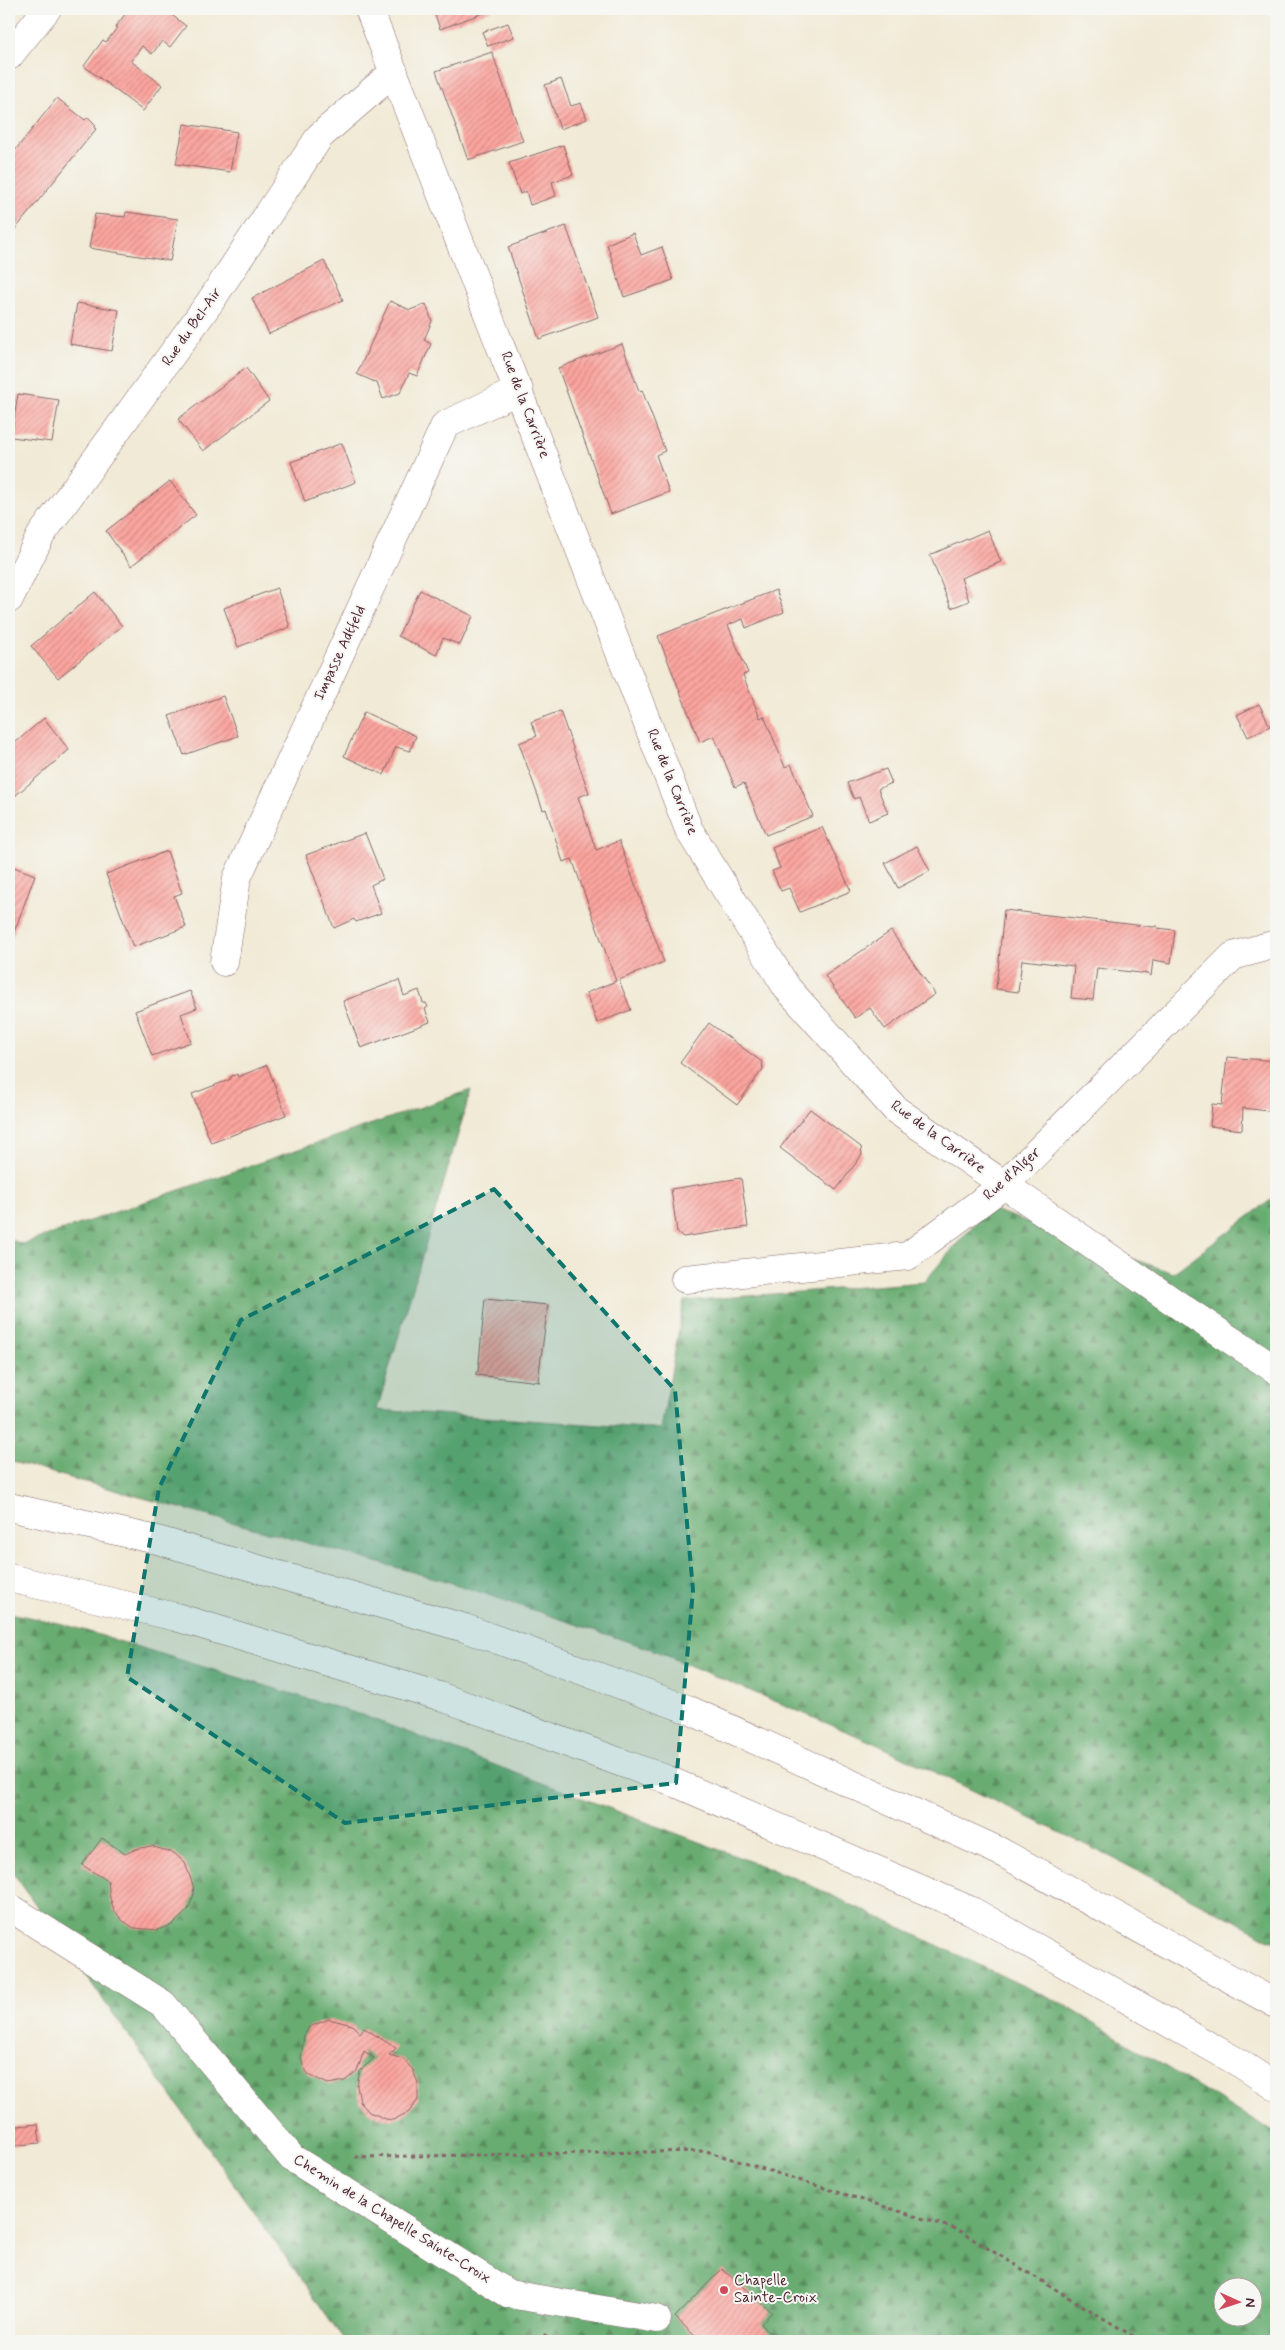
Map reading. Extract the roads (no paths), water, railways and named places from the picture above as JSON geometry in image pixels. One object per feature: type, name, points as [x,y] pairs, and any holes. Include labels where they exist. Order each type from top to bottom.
[{"type":"main road","points":[[9,56],[47,9]]},
{"type":"main road","name":"Rue de la Carrière","points":[[369,9],[689,830],[787,988],[896,1110],[1175,1304],[1276,1370]]},
{"type":"main road","name":"Rue du Bel-Air","points":[[9,599],[41,536],[210,302],[320,136],[394,72]]},
{"type":"main road","name":"Impasse Adtfeld","points":[[224,962],[237,878],[445,425],[519,390]]},
{"type":"main road","name":"Rue d'Alger","points":[[685,1279],[908,1256],[1004,1184],[1233,956],[1276,944]]},
{"type":"main road","points":[[9,1508],[157,1540],[465,1628],[687,1709],[999,1851],[1276,2004]]},
{"type":"main road","points":[[9,1578],[176,1617],[430,1693],[666,1778],[972,1912],[1241,2064],[1276,2087]]},
{"type":"main road","name":"Chemin de la Chapelle Sainte-Croix","points":[[9,1907],[163,2004],[292,2158],[301,2164],[509,2294],[657,2319]]},
{"type":"place","name":"Chapelle Sainte-Croix","points":[[724,2290]]}]
